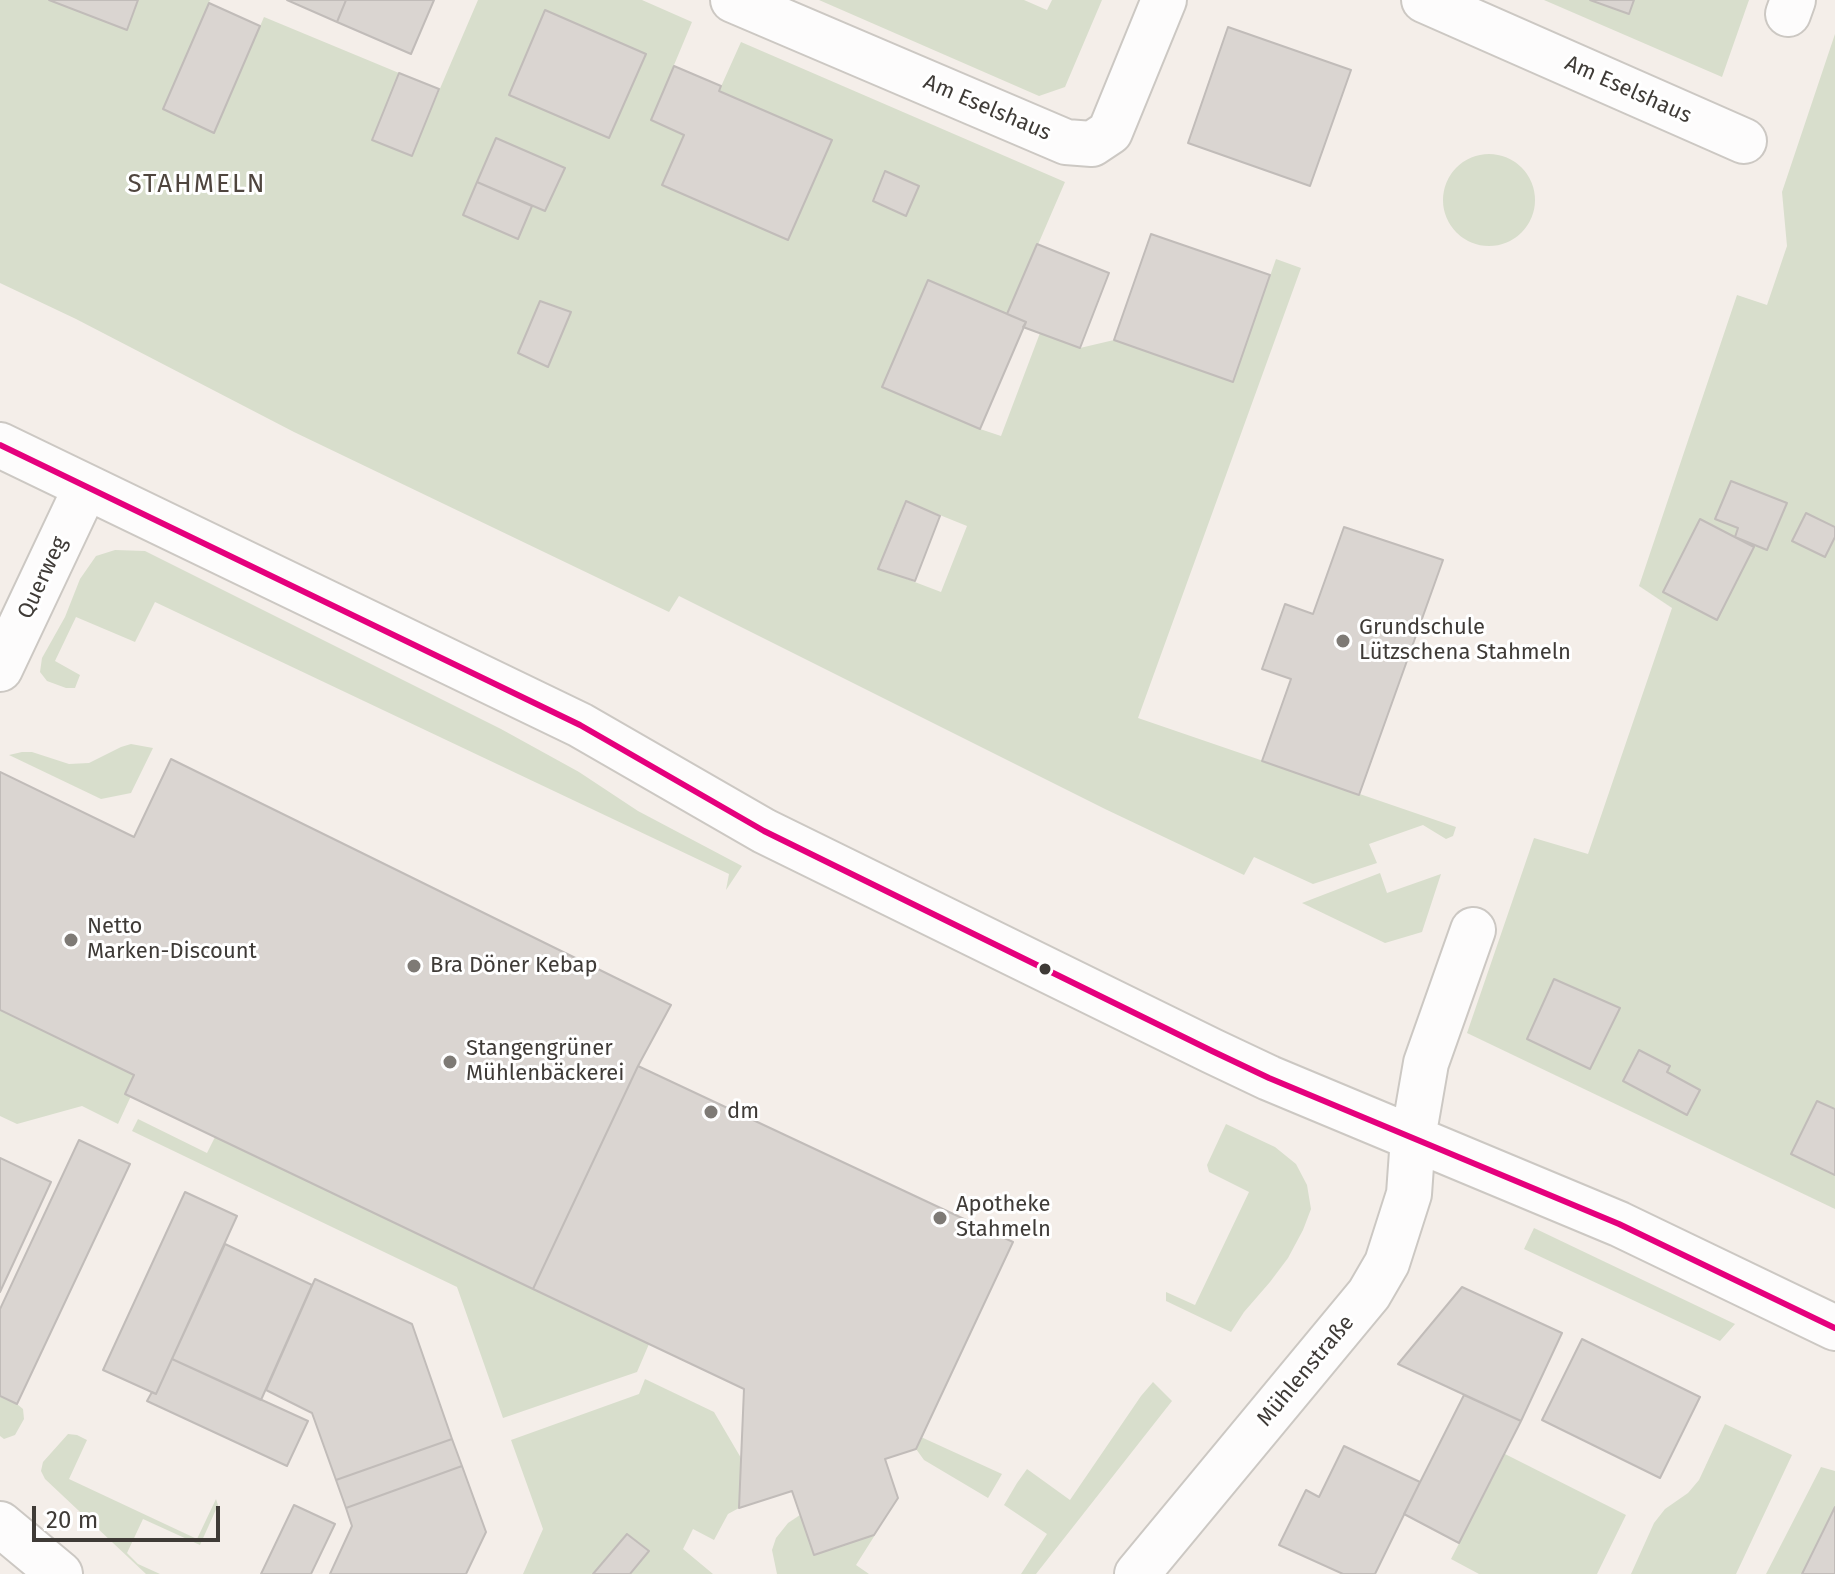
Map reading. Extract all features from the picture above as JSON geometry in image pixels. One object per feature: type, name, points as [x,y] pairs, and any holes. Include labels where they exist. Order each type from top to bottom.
[{"type":"street","name":"Am Eselshaus","points":[[733,0],[1066,142],[1092,144],[1110,132],[1164,0]]},
{"type":"street","name":"Am Eselshaus","points":[[1424,0],[1744,141]]},
{"type":"street","points":[[0,445],[580,725],[780,839],[1269,1078],[1619,1224],[1835,1328]]},
{"type":"street","name":"Querweg","points":[[0,669],[86,487]]},
{"type":"street","name":"Mühlenstraße","points":[[1137,1574],[1369,1294],[1387,1263],[1409,1194],[1413,1138],[1426,1063],[1473,930]]},
{"type":"street","points":[[0,1524],[60,1574]]},
{"type":"green space","points":[[0,0],[49,0],[126,30],[138,0],[210,0],[163,109],[214,133],[264,17],[399,73],[372,139],[411,156],[478,0],[642,0],[692,22],[651,120],[684,135],[662,185],[788,239],[832,140],[719,91],[741,42],[1065,182],[1008,314],[928,280],[980,429],[1001,436],[1040,333],[1080,348],[1114,340],[1233,381],[1276,259],[1301,268],[1138,718],[1456,827],[1453,836],[1446,839],[1423,825],[1369,844],[1377,863],[1313,884],[1254,857],[1244,875],[679,596],[669,612],[294,432],[0,283]],"holes":[[[540,301],[571,312],[549,366],[518,353]],[[905,501],[967,526],[941,592],[878,568]]]},
{"type":"green space","points":[[819,0],[1024,0],[1047,10],[1052,0],[1102,0],[1065,87],[1039,96]]},
{"type":"green space","points":[[1544,0],[1749,0],[1722,77]]},
{"type":"green space","points":[[1835,34],[1835,1209],[1467,1033],[1534,838],[1588,854],[1672,608],[1639,586],[1737,295],[1767,305],[1787,246],[1782,192]]},
{"type":"green space","points":[[1489,154],[1507,157],[1522,167],[1532,182],[1535,200],[1532,218],[1522,233],[1507,243],[1489,246],[1471,243],[1456,233],[1446,218],[1443,200],[1446,182],[1456,167],[1471,157]]},
{"type":"green space","points":[[115,550],[145,551],[501,729],[579,772],[638,811],[742,866],[726,890],[729,874],[155,602],[135,642],[76,617],[55,661],[80,675],[75,688],[47,681],[40,672],[42,658],[65,617],[80,579],[96,556]]},
{"type":"green space","points":[[131,744],[153,748],[131,793],[101,799],[9,755],[32,752],[69,764],[89,763]]},
{"type":"green space","points":[[1380,873],[1387,893],[1441,874],[1422,932],[1385,943],[1302,903]]},
{"type":"green space","points":[[0,1010],[134,1075],[125,1094],[131,1096],[118,1124],[82,1106],[17,1124],[0,1116]]},
{"type":"green space","points":[[138,1119],[207,1153],[215,1137],[649,1344],[637,1372],[503,1418],[457,1287],[132,1131]]},
{"type":"green space","points":[[1226,1124],[1275,1147],[1296,1164],[1307,1185],[1311,1209],[1288,1258],[1231,1332],[1166,1301],[1166,1292],[1195,1305],[1249,1192],[1209,1172],[1207,1165]]},
{"type":"green space","points":[[1534,1228],[1735,1324],[1720,1341],[1524,1249]]},
{"type":"green space","points":[[645,1379],[714,1412],[741,1458],[739,1508],[728,1514],[714,1540],[693,1529],[683,1549],[713,1574],[523,1574],[543,1529],[511,1440],[639,1394]]},
{"type":"green space","points":[[1153,1382],[1172,1401],[1036,1574],[1021,1574],[1047,1534],[1004,1505],[1017,1483],[1027,1469],[1070,1500]]},
{"type":"green space","points":[[0,1396],[23,1409],[24,1419],[15,1435],[4,1439],[0,1436]]},
{"type":"green space","points":[[1725,1424],[1792,1455],[1736,1574],[1631,1574],[1654,1523],[1665,1509],[1688,1493],[1699,1480]]},
{"type":"green space","points":[[68,1434],[87,1440],[69,1479],[197,1539],[216,1499],[218,1505],[200,1545],[143,1519],[127,1553],[138,1564],[160,1574],[146,1574],[45,1479],[41,1471],[43,1462]]},
{"type":"green space","points":[[921,1437],[1002,1474],[988,1498],[924,1460],[916,1449]]},
{"type":"green space","points":[[1505,1454],[1626,1515],[1597,1574],[1479,1574],[1451,1559]]},
{"type":"green space","points":[[1821,1467],[1835,1471],[1835,1574],[1766,1574]]},
{"type":"green space","points":[[800,1515],[814,1555],[875,1535],[856,1565],[869,1574],[777,1574],[772,1550],[776,1538],[788,1523]]},
{"type":"building","points":[[49,0],[138,0],[127,30]]},
{"type":"building","points":[[287,0],[346,0],[337,22]]},
{"type":"building","points":[[346,0],[434,0],[411,54],[337,22]]},
{"type":"building","points":[[1590,0],[1634,0],[1629,14]]},
{"type":"building","points":[[209,3],[260,26],[214,133],[163,109]]},
{"type":"building","points":[[545,10],[646,54],[609,138],[509,95]]},
{"type":"building","points":[[1228,27],[1351,70],[1310,186],[1188,143]]},
{"type":"building","points":[[674,66],[721,86],[719,91],[832,140],[788,240],[662,185],[684,135],[651,120]]},
{"type":"building","points":[[399,73],[439,89],[412,156],[372,140]]},
{"type":"building","points":[[496,138],[565,168],[545,211],[477,182]]},
{"type":"building","points":[[885,171],[919,186],[906,216],[873,201]]},
{"type":"building","points":[[477,182],[532,206],[518,239],[463,215]]},
{"type":"building","points":[[1151,234],[1270,275],[1233,382],[1114,340]]},
{"type":"building","points":[[1037,244],[1109,273],[1080,348],[1023,327],[1026,322],[1007,314]]},
{"type":"building","points":[[928,280],[1026,322],[980,429],[882,387]]},
{"type":"building","points":[[540,301],[571,312],[548,367],[518,353]]},
{"type":"building","points":[[1731,481],[1787,503],[1767,550],[1735,537],[1738,528],[1715,519]]},
{"type":"building","points":[[906,501],[940,516],[915,581],[878,569]]},
{"type":"building","points":[[1806,513],[1835,527],[1835,537],[1825,557],[1792,541]]},
{"type":"building","points":[[1700,519],[1754,547],[1717,620],[1663,592]]},
{"type":"building","name":"Grundschule Lützschena Stahmeln","points":[[1344,527],[1443,560],[1359,795],[1262,761],[1291,679],[1262,669],[1285,604],[1313,614]]},
{"type":"building","points":[[171,759],[671,1005],[638,1066],[533,1289],[125,1094],[134,1075],[0,1010],[0,772],[134,837]]},
{"type":"building","points":[[1554,979],[1620,1008],[1590,1069],[1527,1039]]},
{"type":"building","points":[[1639,1050],[1670,1066],[1667,1072],[1700,1090],[1687,1115],[1623,1081]]},
{"type":"building","points":[[638,1066],[1013,1242],[916,1449],[885,1459],[898,1498],[874,1535],[814,1555],[792,1491],[739,1508],[744,1389],[533,1289]]},
{"type":"building","points":[[1817,1101],[1835,1109],[1835,1175],[1791,1154]]},
{"type":"building","points":[[79,1140],[130,1164],[17,1404],[0,1396],[0,1309]]},
{"type":"building","points":[[0,1158],[51,1182],[0,1292]]},
{"type":"building","points":[[185,1192],[237,1216],[156,1394],[103,1370]]},
{"type":"building","points":[[225,1244],[312,1285],[261,1400],[172,1359]]},
{"type":"building","points":[[315,1279],[412,1324],[452,1439],[336,1480],[312,1413],[266,1390]]},
{"type":"building","points":[[1462,1287],[1562,1333],[1521,1421],[1398,1364]]},
{"type":"building","points":[[1582,1339],[1700,1397],[1660,1478],[1542,1420]]},
{"type":"building","points":[[172,1359],[308,1421],[287,1466],[147,1401],[152,1392],[156,1394]]},
{"type":"building","points":[[1464,1395],[1521,1421],[1459,1543],[1404,1514]]},
{"type":"building","points":[[452,1439],[462,1466],[346,1508],[336,1480]]},
{"type":"building","points":[[1344,1446],[1420,1482],[1375,1574],[1343,1574],[1279,1545],[1306,1490],[1319,1497]]},
{"type":"building","points":[[462,1466],[486,1532],[466,1574],[330,1574],[352,1526],[346,1508]]},
{"type":"building","points":[[294,1505],[335,1524],[311,1574],[261,1574]]},
{"type":"building","points":[[1835,1507],[1835,1574],[1802,1574]]},
{"type":"building","points":[[627,1534],[649,1551],[630,1574],[593,1574]]},
{"type":"transit line","points":[[0,445],[580,725],[764,831],[1212,1051],[1269,1078],[1619,1224],[1835,1328]]},
{"type":"place","name":"Grundschule Lützschena Stahmeln","points":[[1343,641]]},
{"type":"place","name":"Netto Marken-Discount","points":[[71,940]]},
{"type":"place","name":"Bra Döner Kebap","points":[[414,966]]},
{"type":"place","name":"Stangengrüner Mühlenbäckerei","points":[[450,1062]]},
{"type":"place","name":"dm","points":[[711,1112]]},
{"type":"place","name":"Apotheke Stahmeln","points":[[940,1218]]},
{"type":"district","name":"STAHMELN","points":[[197,185]]}]
